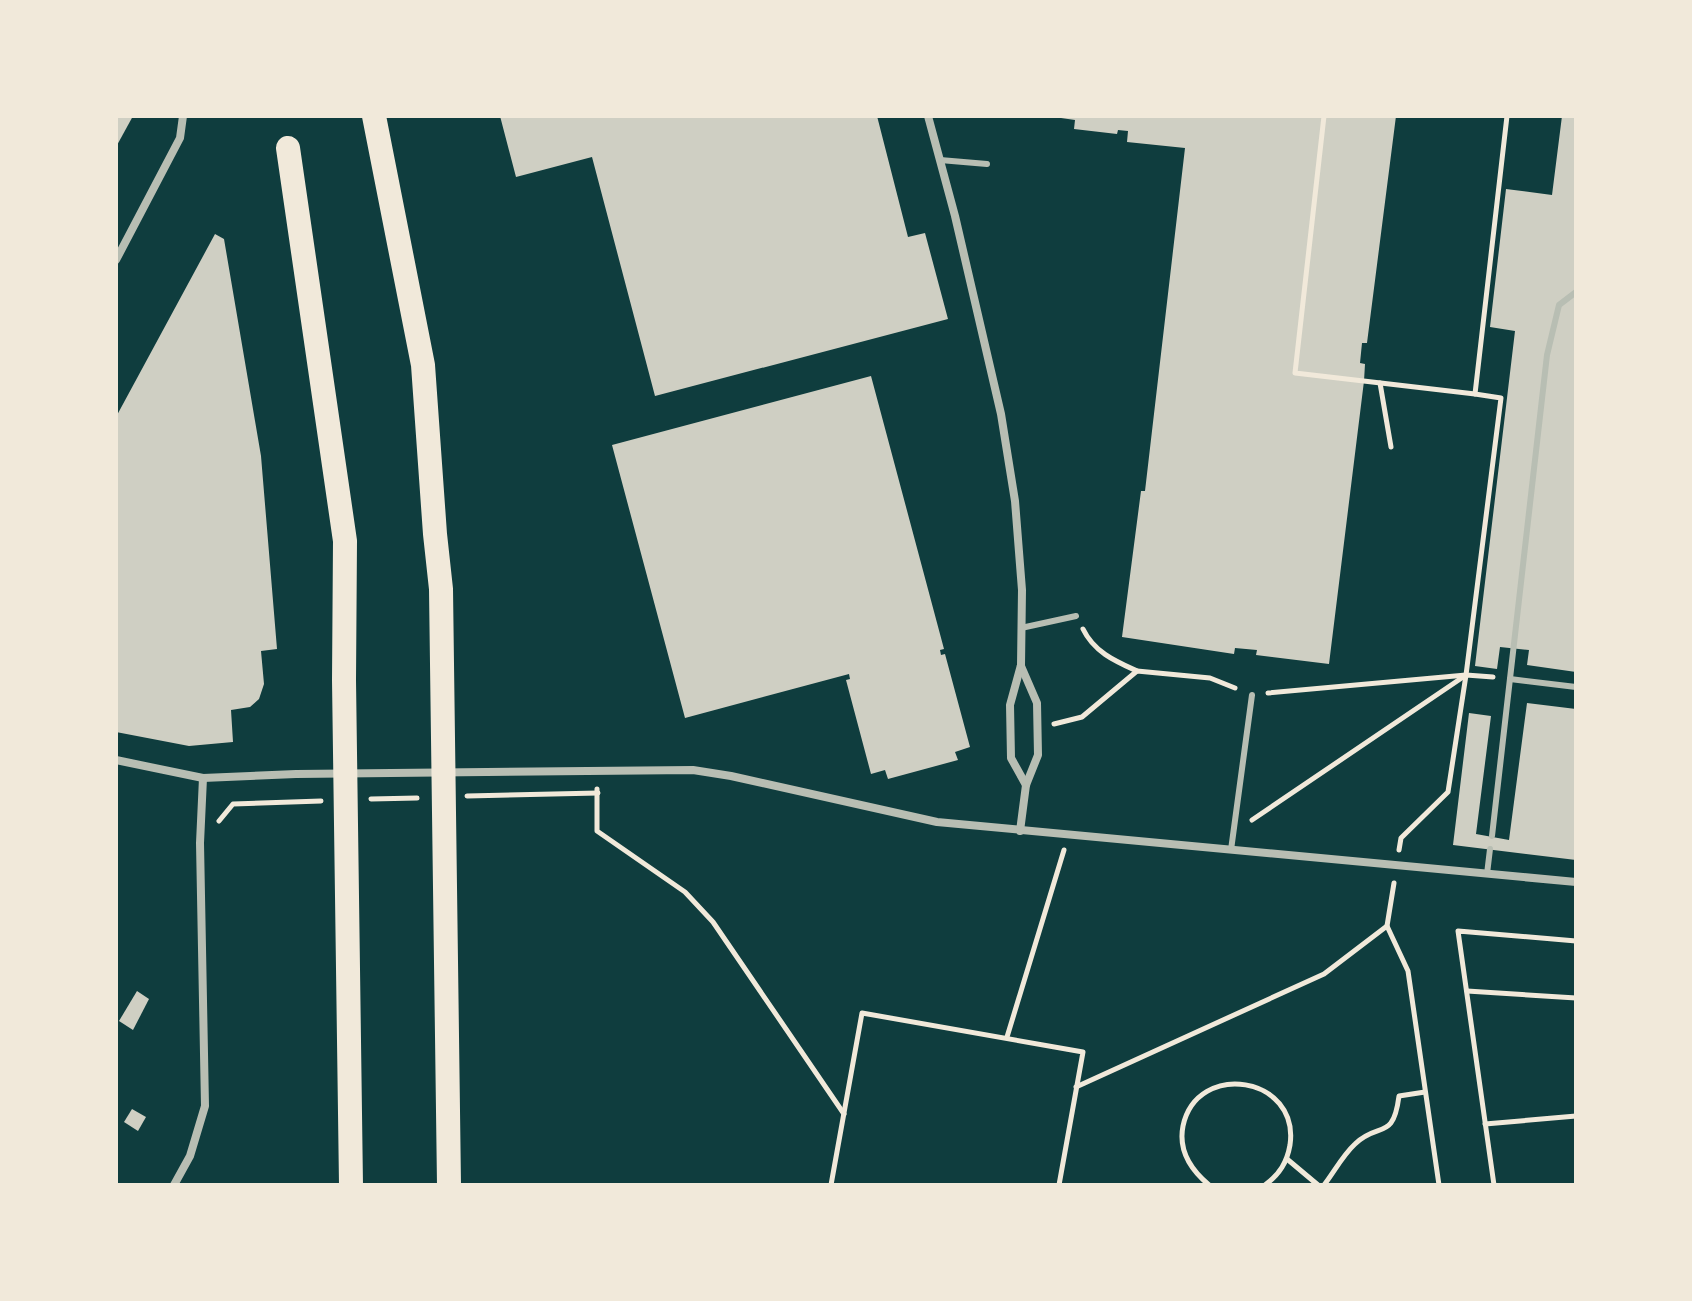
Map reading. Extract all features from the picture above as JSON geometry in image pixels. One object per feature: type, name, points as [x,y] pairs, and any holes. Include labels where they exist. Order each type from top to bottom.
[{"type":"highway","points":[[374,116],[423,365],[441,589],[449,1185]]},
{"type":"highway","points":[[288,148],[345,541],[351,1185]]},
{"type":"street","points":[[116,260],[180,138],[183,116]]},
{"type":"street","points":[[928,116],[1001,414],[1015,501],[1022,590],[1021,665],[1010,705],[1011,758],[1026,785]]},
{"type":"street","points":[[1020,831],[1026,785],[1038,755],[1037,703],[1021,665]]},
{"type":"street","points":[[116,760],[203,778],[296,774],[693,770],[937,822],[1576,882]]},
{"type":"street","points":[[174,1185],[190,1156],[205,1106],[200,843],[203,778]]},
{"type":"lane","points":[[940,160],[987,164]]},
{"type":"lane","points":[[1492,836],[1547,355],[1559,305],[1576,292]]},
{"type":"lane","points":[[1021,628],[1076,616]]},
{"type":"lane","points":[[1510,679],[1576,687]]},
{"type":"lane","points":[[1231,850],[1252,695]]},
{"type":"lane","points":[[1487,874],[1490,849]]},
{"type":"path","points":[[1324,116],[1295,373],[1501,398],[1448,792],[1401,838],[1387,926],[1408,971],[1439,1185]]},
{"type":"path","points":[[1475,394],[1507,116]]},
{"type":"path","points":[[1380,383],[1391,447]]},
{"type":"path","points":[[1076,616],[1088,641],[1110,659],[1137,671]]},
{"type":"path","points":[[1231,850],[1251,821],[1466,675],[1510,679]]},
{"type":"path","points":[[512,795],[598,793],[597,831],[685,892],[713,922],[845,1115]]},
{"type":"path","points":[[1007,1037],[1069,835]]},
{"type":"path","points":[[1076,1087],[1324,974],[1387,926]]},
{"type":"path","points":[[1494,1185],[1458,931],[1576,941]]},
{"type":"path","points":[[1467,991],[1576,998]]},
{"type":"path","points":[[831,1185],[862,1013],[1083,1052],[1059,1185]]},
{"type":"path","points":[[1209,1185],[1195,1174],[1185,1155],[1182,1134],[1194,1103],[1206,1092],[1223,1084],[1250,1084],[1271,1094],[1284,1108],[1292,1131],[1287,1159],[1282,1170],[1265,1185]]},
{"type":"path","points":[[1287,1159],[1321,1185],[1357,1142],[1387,1128],[1396,1118],[1399,1096],[1425,1092]]},
{"type":"path","points":[[1485,1124],[1576,1116]]},
{"type":"building","points":[[116,116],[133,116],[116,147]]},
{"type":"building","points":[[500,116],[877,116],[908,237],[925,233],[948,319],[655,396],[592,157],[516,177]]},
{"type":"building","points":[[1061,116],[1396,116],[1367,343],[1362,343],[1360,363],[1365,364],[1364,381],[1329,664],[1256,655],[1257,650],[1235,648],[1234,654],[1122,637],[1141,491],[1145,491],[1185,148],[1127,142],[1128,131],[1118,130],[1117,134],[1074,129],[1075,120]]},
{"type":"building","points":[[1562,116],[1576,116],[1576,672],[1527,665],[1529,650],[1500,647],[1497,669],[1475,666],[1515,331],[1490,327],[1506,189],[1552,195]]},
{"type":"building","points":[[215,234],[224,239],[261,456],[277,649],[261,651],[264,684],[259,699],[250,707],[231,710],[233,742],[189,746],[116,732],[116,417]]},
{"type":"building","points":[[871,376],[944,649],[940,650],[941,655],[945,654],[970,747],[955,752],[958,760],[888,779],[885,770],[871,774],[846,680],[850,679],[849,674],[685,718],[612,445]]},
{"type":"building","points":[[1527,703],[1576,709],[1576,860],[1453,845],[1469,713],[1491,716],[1476,834],[1509,840]]},
{"type":"building","points":[[137,991],[149,999],[133,1030],[119,1021]]},
{"type":"building","points":[[132,1109],[146,1117],[138,1131],[124,1122]]}]
